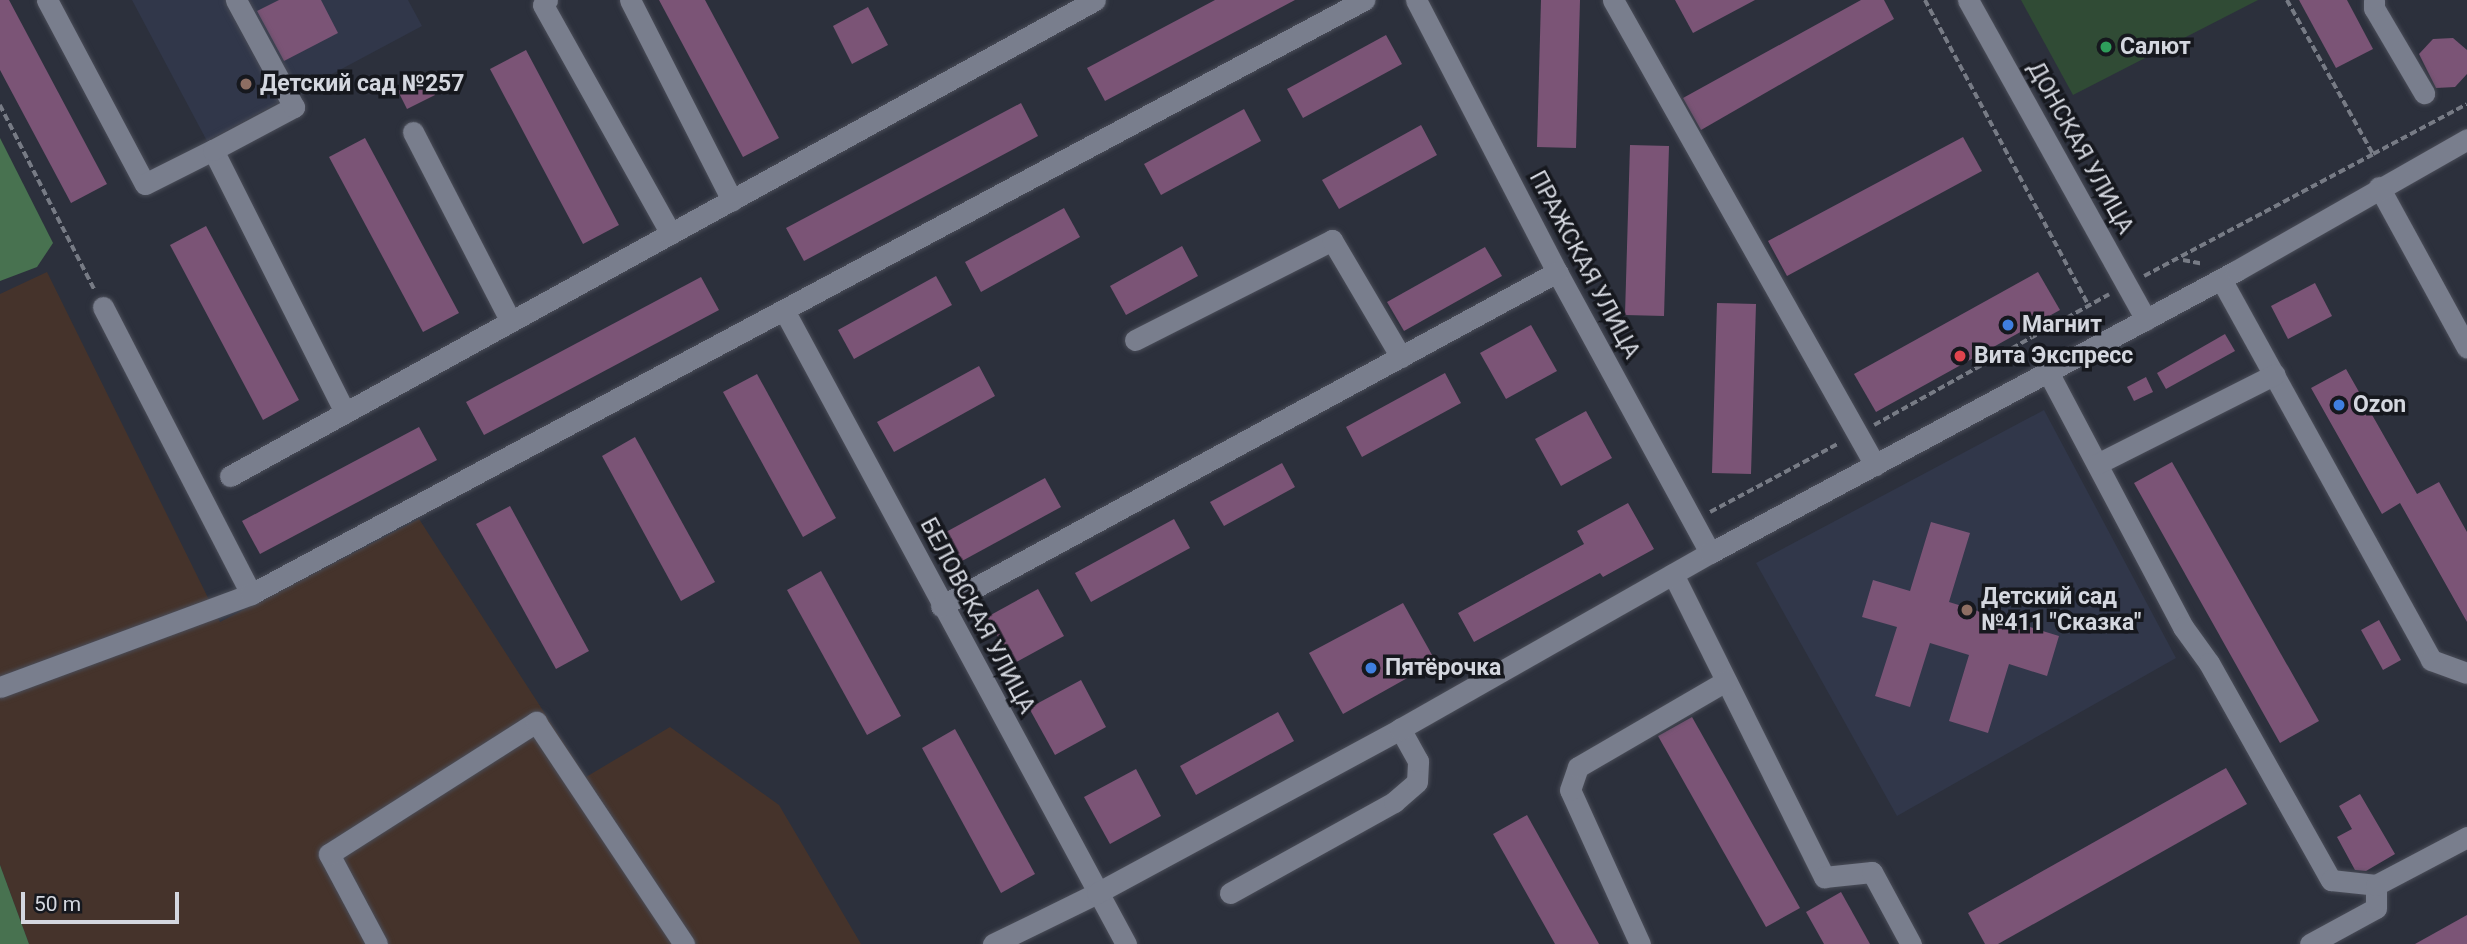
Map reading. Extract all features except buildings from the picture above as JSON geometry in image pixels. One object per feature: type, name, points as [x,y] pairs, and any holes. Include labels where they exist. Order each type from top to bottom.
[{"type":"street","points":[[47,0],[145,184],[294,107],[236,0]]},
{"type":"street","points":[[547,0],[543,5],[671,234]]},
{"type":"street","points":[[630,0],[732,200]]},
{"type":"street","points":[[230,476],[1095,0]]},
{"type":"street","points":[[0,687],[251,594],[785,312],[1364,0]]},
{"type":"street","name":"ПРАЖСКАЯ УЛИЦА","points":[[1416,0],[1557,272],[1710,554]]},
{"type":"street","points":[[1612,0],[1860,433],[1875,465]]},
{"type":"street","name":"ДОНСКАЯ УЛИЦА","points":[[1968,0],[2146,320]]},
{"type":"street","points":[[2374,0],[2374,8],[2424,93]]},
{"type":"street","points":[[413,132],[510,320]]},
{"type":"street","points":[[993,944],[1097,893],[1400,729],[1673,574],[2221,279],[2467,138]]},
{"type":"street","points":[[213,150],[345,413]]},
{"type":"street","points":[[2379,187],[2467,348]]},
{"type":"street","points":[[1135,340],[1332,240],[1401,357]]},
{"type":"street","points":[[941,606],[1557,272]]},
{"type":"street","points":[[2221,279],[2431,660],[2467,673]]},
{"type":"street","points":[[103,307],[251,594]]},
{"type":"street","name":"БЕЛОВСКАЯ УЛИЦА","points":[[785,312],[941,606],[1126,944]]},
{"type":"street","points":[[2048,372],[2183,627],[2209,663],[2331,880],[2376,885],[2467,837]]},
{"type":"street","points":[[2097,464],[2275,374]]},
{"type":"street","points":[[1673,574],[1824,877],[1872,872],[1911,944]]},
{"type":"street","points":[[1640,944],[1570,790],[1578,766],[1726,681]]},
{"type":"street","points":[[377,944],[329,854],[536,722],[684,944]]},
{"type":"street","points":[[1230,893],[1394,802],[1417,782],[1418,761],[1400,729]]},
{"type":"street","points":[[2310,944],[2376,908],[2376,885]]},
{"type":"path","points":[[1925,0],[2089,306]]},
{"type":"path","points":[[2287,0],[2373,154]]},
{"type":"path","points":[[1692,521],[1860,433],[2125,285],[2181,259],[2467,104]]},
{"type":"path","points":[[0,105],[103,307]]},
{"type":"shaded area","name":"Детский сад №257","points":[[132,0],[408,0],[422,26],[207,141]]},
{"type":"shaded area","points":[[47,272],[220,622],[419,519],[586,777],[670,727],[779,805],[861,944],[29,944],[0,865],[0,294]]},
{"type":"shaded area","name":"Детский сад №411 \"Сказка\"","points":[[2044,410],[2176,658],[1897,816],[1756,563]]},
{"type":"green space","name":"Салют","points":[[2021,0],[2258,0],[2073,95]]},
{"type":"green space","points":[[0,138],[53,243],[37,267],[0,281]]},
{"type":"green space","points":[[0,865],[29,944],[0,944]]},
{"type":"place","name":"Салют","points":[[2106,47]]},
{"type":"place","name":"Детский сад №257","points":[[246,84]]},
{"type":"place","name":"Магнит","points":[[2008,325]]},
{"type":"place","name":"Вита Экспресс","points":[[1960,356]]},
{"type":"place","name":"Ozon","points":[[2339,405]]},
{"type":"place","name":"Детский сад №411 \"Сказка\"","points":[[1967,610]]},
{"type":"place","name":"Пятёрочка","points":[[1371,668]]}]
